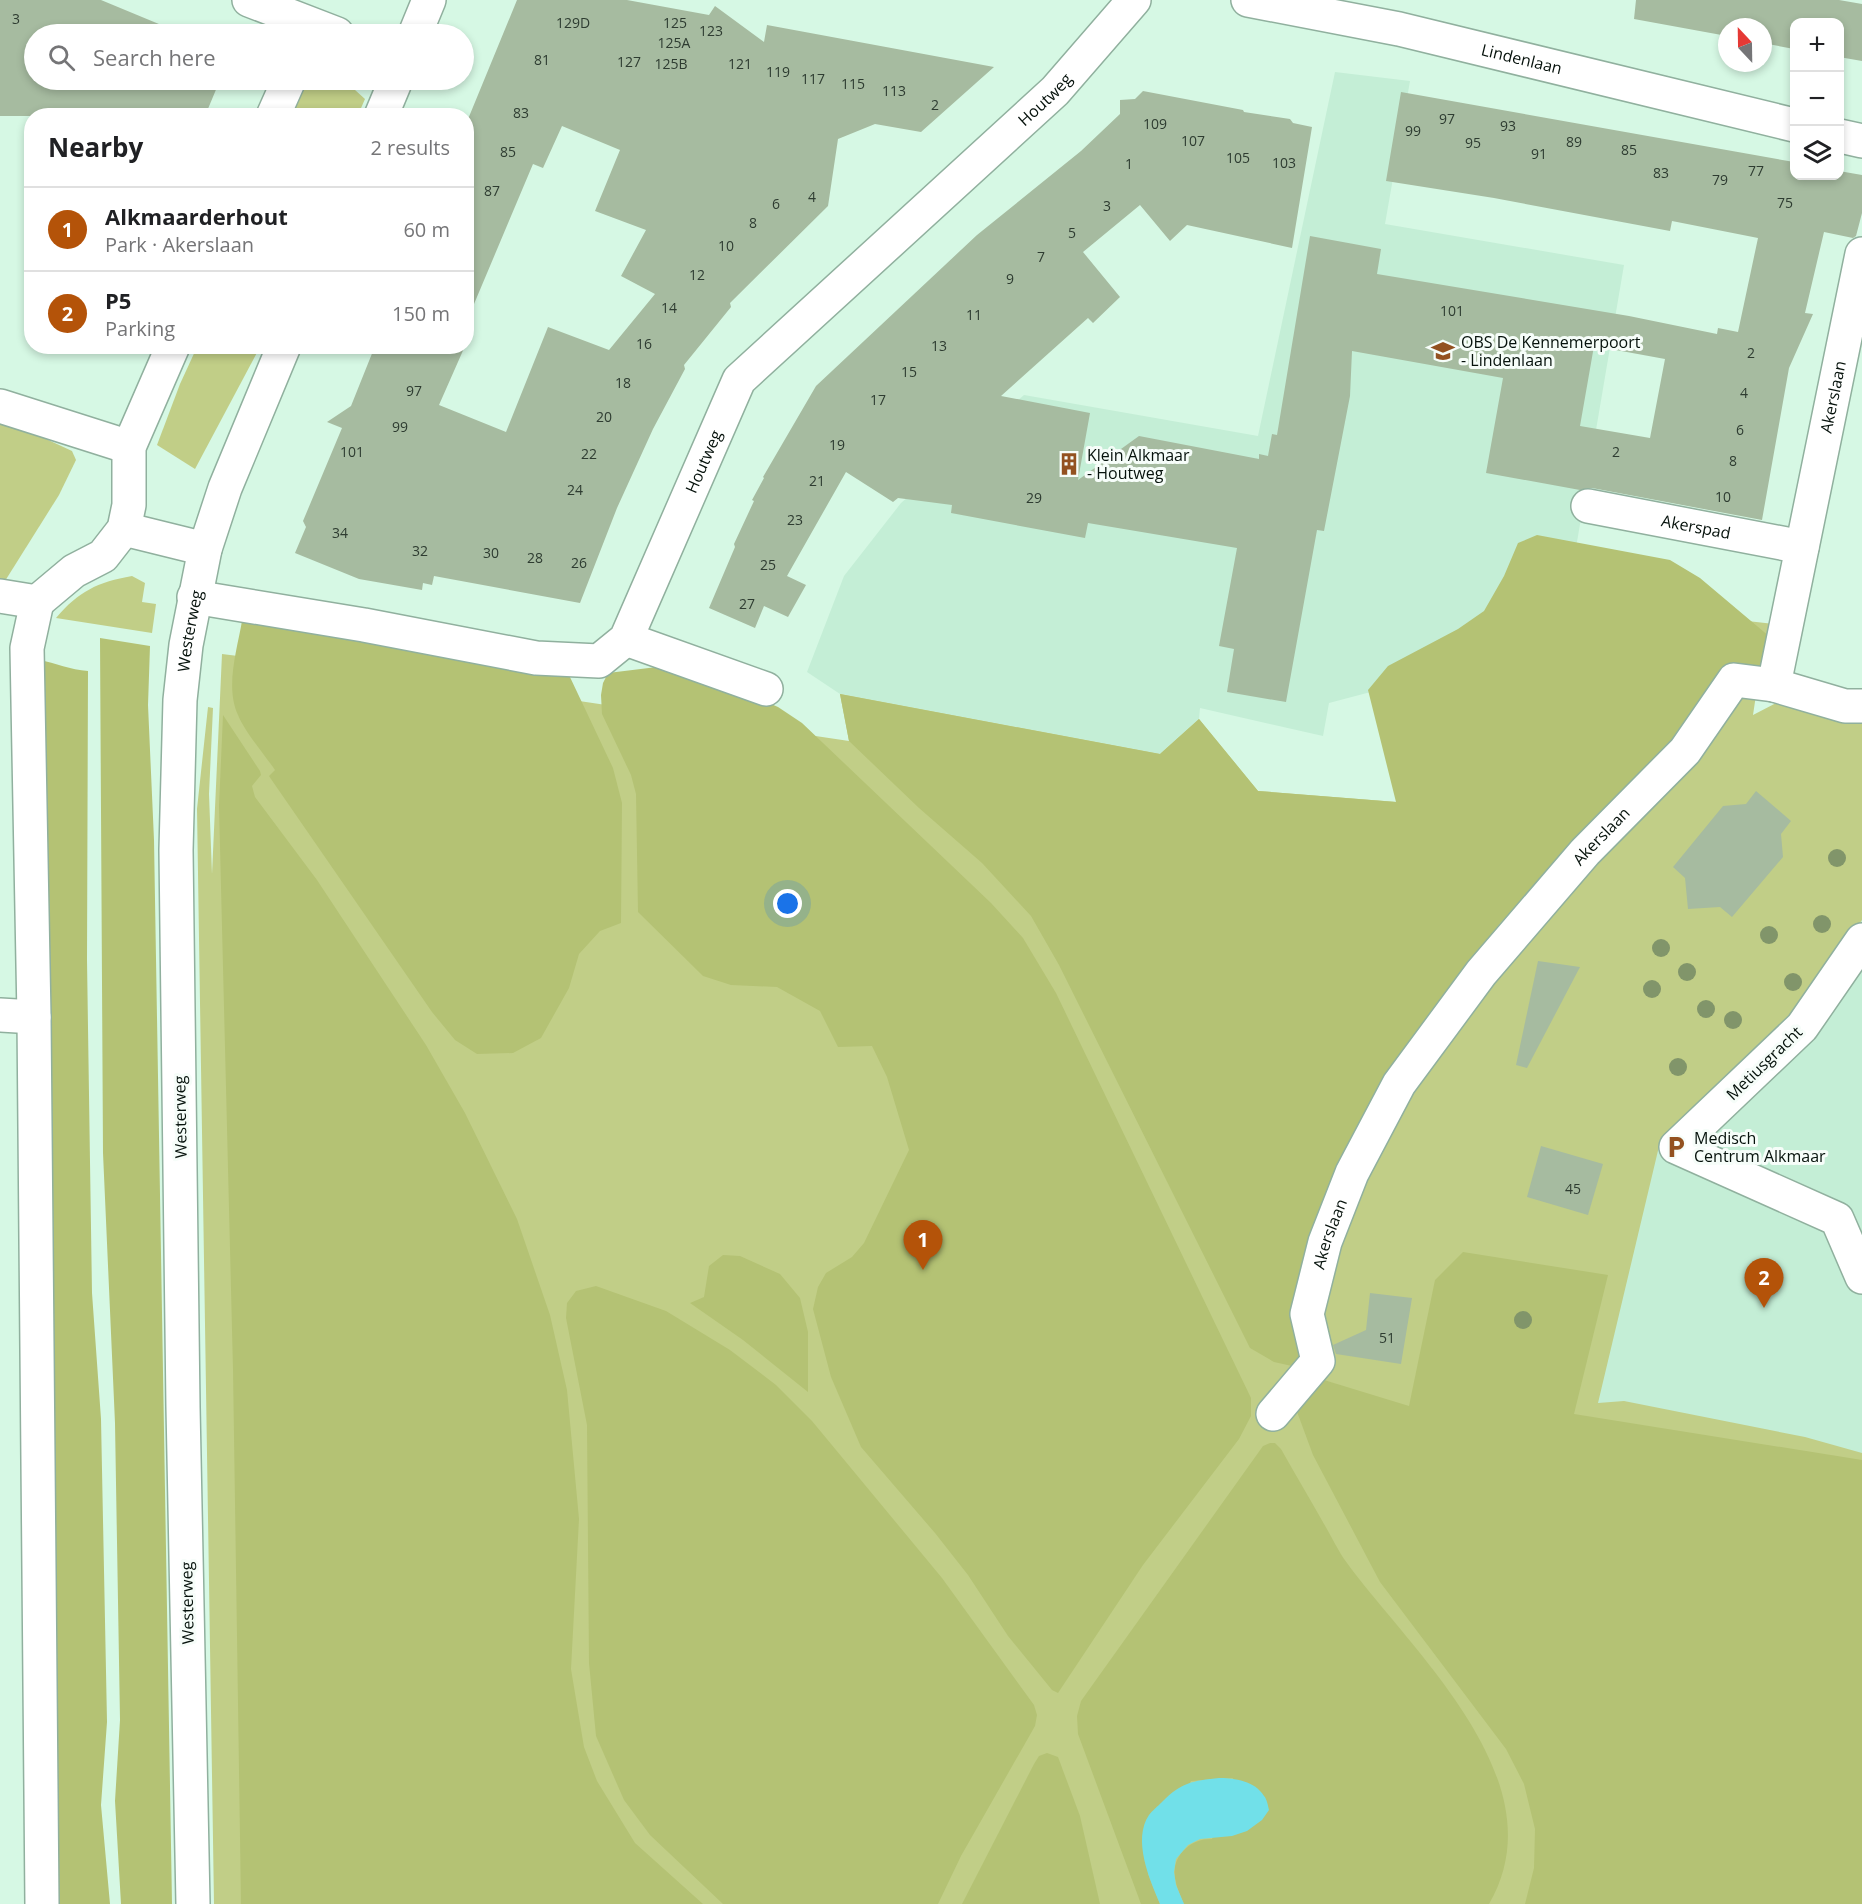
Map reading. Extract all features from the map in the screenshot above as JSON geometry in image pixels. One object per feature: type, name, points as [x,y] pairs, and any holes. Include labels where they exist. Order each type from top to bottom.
[{"type":"street","points":[[249,0],[320,23]]},
{"type":"street","points":[[419,24],[429,0]]},
{"type":"street","name":"Houtweg","points":[[194,597],[364,625],[536,658],[599,661],[626,639],[739,380],[1055,91],[1134,0]]},
{"type":"street","name":"Lindenlaan","points":[[1248,0],[1399,29],[1790,124]]},
{"type":"street","points":[[277,108],[285,90]]},
{"type":"street","points":[[384,108],[392,90]]},
{"type":"street","points":[[1844,137],[1862,141]]},
{"type":"street","name":"Akerslaan","points":[[1273,1414],[1318,1361],[1307,1314],[1324,1242],[1352,1173],[1399,1084],[1481,973],[1585,852],[1684,751],[1734,680],[1773,685],[1862,254]]},
{"type":"street","points":[[42,1904],[34,1017],[27,648],[37,602],[61,581],[102,556],[124,529],[129,505],[129,447],[170,354]]},
{"type":"street","name":"Westerweg","points":[[192,1904],[176,850],[180,700],[194,597],[205,549],[225,488],[281,354]]},
{"type":"street","points":[[0,406],[129,447]]},
{"type":"street","name":"Akerspad","points":[[1588,506],[1802,547]]},
{"type":"street","points":[[124,529],[205,549]]},
{"type":"street","points":[[0,596],[37,602]]},
{"type":"street","points":[[626,639],[766,689]]},
{"type":"street","points":[[1773,685],[1845,706],[1862,706]]},
{"type":"street","name":"Metiusgracht","points":[[1862,940],[1802,1027],[1676,1147],[1837,1219],[1862,1277]]},
{"type":"street","points":[[0,1015],[34,1017]]},
{"type":"shaded area","points":[[1335,72],[1410,81],[1385,224],[1624,265],[1560,642],[1329,703],[1323,736],[1200,708],[1199,719],[1160,754],[840,694],[807,672],[844,576],[901,503],[1024,395],[1258,436]]},
{"type":"shaded area","points":[[1862,715],[1862,1624],[1487,1566],[1364,1175]]},
{"type":"green space","points":[[298,90],[355,90],[365,99],[361,108],[291,108]]},
{"type":"green space","points":[[194,354],[256,354],[195,469],[157,445]]},
{"type":"green space","points":[[0,420],[72,451],[76,460],[59,495],[5,581],[0,580]]},
{"type":"green space","points":[[1537,535],[1670,560],[1700,578],[1770,637],[1759,675],[1500,923],[1419,1034],[1345,1153],[1301,1361],[1292,1366],[1274,1362],[1250,1348],[1059,965],[1031,916],[982,863],[919,808],[849,741],[840,694],[1160,754],[1199,719],[1258,791],[1396,802],[1368,690],[1388,666],[1458,629],[1484,611],[1504,576],[1518,543]]},
{"type":"green space","points":[[132,576],[145,583],[142,602],[156,604],[152,633],[56,618],[81,594],[90,589],[109,581]]},
{"type":"green space","points":[[1632,608],[1774,624],[1759,675],[1753,715],[1780,701],[1862,715],[1862,920],[1787,1026],[1661,1138],[1598,1403],[1624,1401],[1805,1437],[1862,1453],[1862,1904],[214,1904],[197,809],[208,707],[213,708],[209,794],[212,874],[222,654],[512,691],[849,741],[840,694],[1160,754],[1199,719],[1258,791],[1397,802]]},
{"type":"green space","points":[[242,621],[569,675],[613,768],[622,803],[621,923],[600,931],[579,954],[569,988],[541,1038],[513,1053],[477,1054],[455,1040],[432,1012],[269,776],[275,770],[241,722],[234,704],[232,681]]},
{"type":"green space","points":[[100,638],[150,646],[148,705],[154,840],[172,1904],[121,1904],[115,1801],[120,1720],[115,1423],[103,1153]]},
{"type":"green space","points":[[39,660],[88,671],[87,960],[92,1293],[101,1419],[107,1722],[101,1805],[110,1904],[58,1904]]},
{"type":"green space","points":[[657,667],[706,675],[778,707],[802,723],[991,903],[1023,938],[1056,993],[1251,1398],[1251,1416],[1239,1439],[1143,1565],[1058,1693],[1052,1690],[1008,1636],[968,1575],[935,1533],[861,1447],[831,1377],[813,1309],[818,1287],[826,1273],[852,1257],[864,1243],[909,1150],[887,1077],[872,1046],[838,1047],[820,1011],[777,987],[731,985],[703,976],[638,912],[636,794],[631,775],[602,714],[601,695],[608,673]]},
{"type":"green space","points":[[223,715],[260,771],[261,775],[252,786],[255,797],[317,880],[426,1045],[465,1113],[517,1219],[550,1315],[567,1390],[579,1519],[571,1669],[584,1747],[597,1781],[635,1843],[703,1904],[241,1904],[233,1369],[219,806]]},
{"type":"green space","points":[[1463,1252],[1608,1275],[1574,1414],[1862,1460],[1862,1904],[1525,1904],[1534,1868],[1535,1829],[1524,1784],[1506,1749],[1380,1582],[1313,1455],[1296,1409],[1303,1397],[1324,1380],[1409,1406],[1435,1280]]},
{"type":"green space","points":[[723,1255],[740,1256],[780,1274],[800,1298],[808,1332],[808,1392],[743,1340],[690,1303],[704,1297],[709,1266]]},
{"type":"green space","points":[[596,1286],[666,1311],[730,1350],[776,1385],[812,1421],[942,1578],[1034,1705],[1037,1715],[1035,1726],[961,1856],[938,1904],[723,1904],[650,1835],[624,1800],[596,1736],[589,1663],[587,1425],[566,1318],[567,1303],[576,1291]]},
{"type":"green space","points":[[1275,1443],[1281,1449],[1347,1563],[1440,1678],[1469,1722],[1493,1766],[1506,1812],[1506,1858],[1489,1904],[1184,1904],[1175,1877],[1178,1857],[1190,1845],[1200,1840],[1212,1839],[1233,1778],[1191,1781],[1148,1874],[1160,1904],[1141,1904],[1078,1734],[1077,1716],[1081,1701],[1263,1446]]},
{"type":"green space","points":[[1047,1753],[1058,1757],[1080,1816],[1100,1904],[962,1904],[1034,1764],[1039,1756]]},
{"type":"water","points":[[1219,1778],[1238,1780],[1255,1787],[1265,1797],[1269,1810],[1262,1820],[1247,1831],[1232,1836],[1200,1839],[1188,1845],[1176,1859],[1174,1872],[1176,1885],[1184,1904],[1160,1904],[1144,1860],[1142,1836],[1144,1825],[1150,1813],[1182,1786]]},
{"type":"building","points":[[0,0],[101,0],[159,24],[24,24],[24,90],[216,90],[208,108],[24,108],[24,116],[0,116]]},
{"type":"building","points":[[517,0],[627,0],[709,15],[715,6],[764,42],[767,25],[994,67],[921,132],[875,124],[838,139],[828,206],[730,303],[731,307],[684,365],[685,369],[653,429],[617,508],[580,603],[434,576],[432,585],[423,583],[422,590],[359,579],[295,553],[306,527],[303,521],[342,428],[327,422],[351,406],[372,354],[461,354],[439,405],[506,432],[548,327],[609,350],[655,294],[621,276],[646,230],[595,211],[620,150],[562,126],[543,168],[533,164],[474,304],[473,108]]},
{"type":"building","points":[[1636,0],[1839,0],[1862,4],[1862,61],[1844,58],[1844,18],[1790,18],[1790,48],[1772,45],[1772,18],[1718,18],[1718,34],[1634,19]]},
{"type":"building","points":[[1143,91],[1290,119],[1293,123],[1312,127],[1292,248],[1187,225],[1170,241],[1140,205],[1083,252],[1120,297],[1093,323],[1088,318],[1001,396],[1090,413],[1078,480],[1139,436],[1259,459],[1259,454],[1268,456],[1272,434],[1277,435],[1310,236],[1381,249],[1377,274],[1629,316],[1717,334],[1718,328],[1738,332],[1758,238],[1672,221],[1670,231],[1494,198],[1386,181],[1401,92],[1790,161],[1790,180],[1844,180],[1844,172],[1862,175],[1862,213],[1856,236],[1853,238],[1824,232],[1805,313],[1813,314],[1789,368],[1762,520],[1592,488],[1580,490],[1486,473],[1503,378],[1352,351],[1350,396],[1324,531],[1317,530],[1286,702],[1227,692],[1234,649],[1219,646],[1237,548],[1088,523],[1085,538],[951,513],[952,505],[898,498],[893,502],[846,472],[787,576],[806,585],[788,617],[764,606],[755,628],[709,608],[763,477],[816,386],[977,235],[1081,151],[1120,114],[1120,100],[1135,99]],"holes":[[[1594,346],[1665,359],[1650,438],[1580,426]]]},
{"type":"building","points":[[1756,791],[1791,821],[1781,834],[1783,857],[1732,917],[1720,907],[1688,909],[1685,878],[1673,867],[1723,806],[1746,804]]},
{"type":"building","points":[[1538,961],[1580,967],[1527,1068],[1516,1065]]},
{"type":"building","points":[[1541,1146],[1603,1164],[1588,1215],[1527,1197]]},
{"type":"building","points":[[1370,1293],[1412,1298],[1401,1364],[1336,1354],[1333,1345],[1366,1330]]},
{"type":"place","name":"OBS De Kennemerpoort - Lindenlaan","points":[[1443,351]]},
{"type":"place","name":"Klein Alkmaar - Houtweg","points":[[1069,464]]},
{"type":"place","name":"Medisch Centrum Alkmaar","points":[[1676,1147]]},
{"type":"place","name":"Alkmaarderhout","points":[[923,1270]]},
{"type":"place","name":"P5","points":[[1764,1308]]}]
